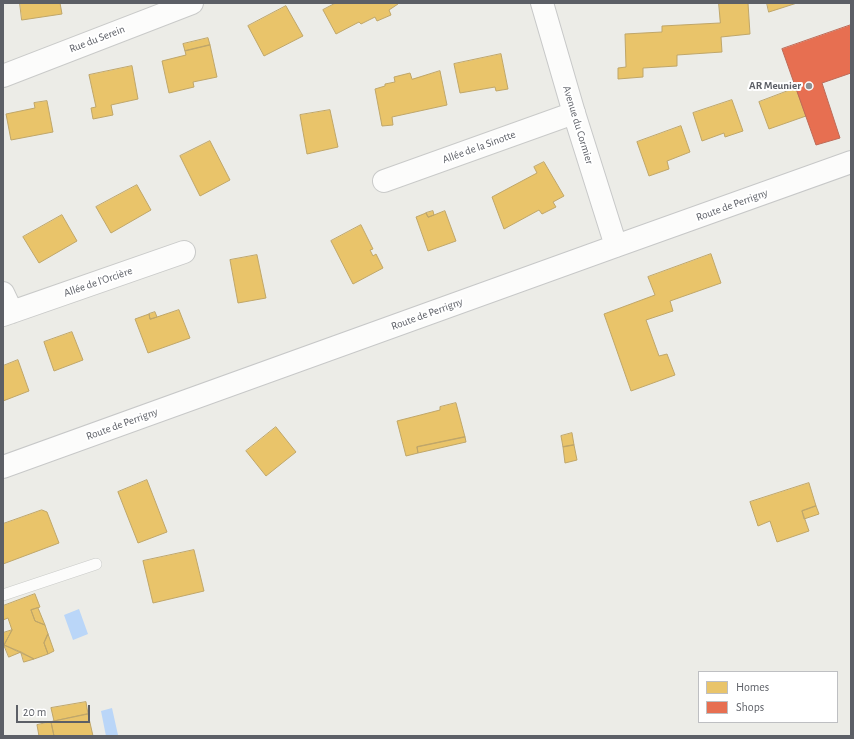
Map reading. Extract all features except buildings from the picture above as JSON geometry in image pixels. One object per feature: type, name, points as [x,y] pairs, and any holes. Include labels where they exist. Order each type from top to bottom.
[{"type":"street","name":"Rue du Serein","points":[[3,76],[192,3]]},
{"type":"street","name":"Avenue du Cormier","points":[[542,3],[574,113],[616,246]]},
{"type":"street","name":"Allée de la Sinotte","points":[[384,181],[574,113]]},
{"type":"street","name":"Route de Perrigny","points":[[3,467],[851,162]]},
{"type":"street","name":"Allée de l'Orcière","points":[[6,307],[184,252]]},
{"type":"lane","points":[[3,595],[96,564]]},
{"type":"water","points":[[79,609],[88,634],[73,640],[64,615]]},
{"type":"water","points":[[112,708],[118,735],[106,736],[101,711]]},
{"type":"place","name":"AR Meunier","points":[[809,86]]}]
